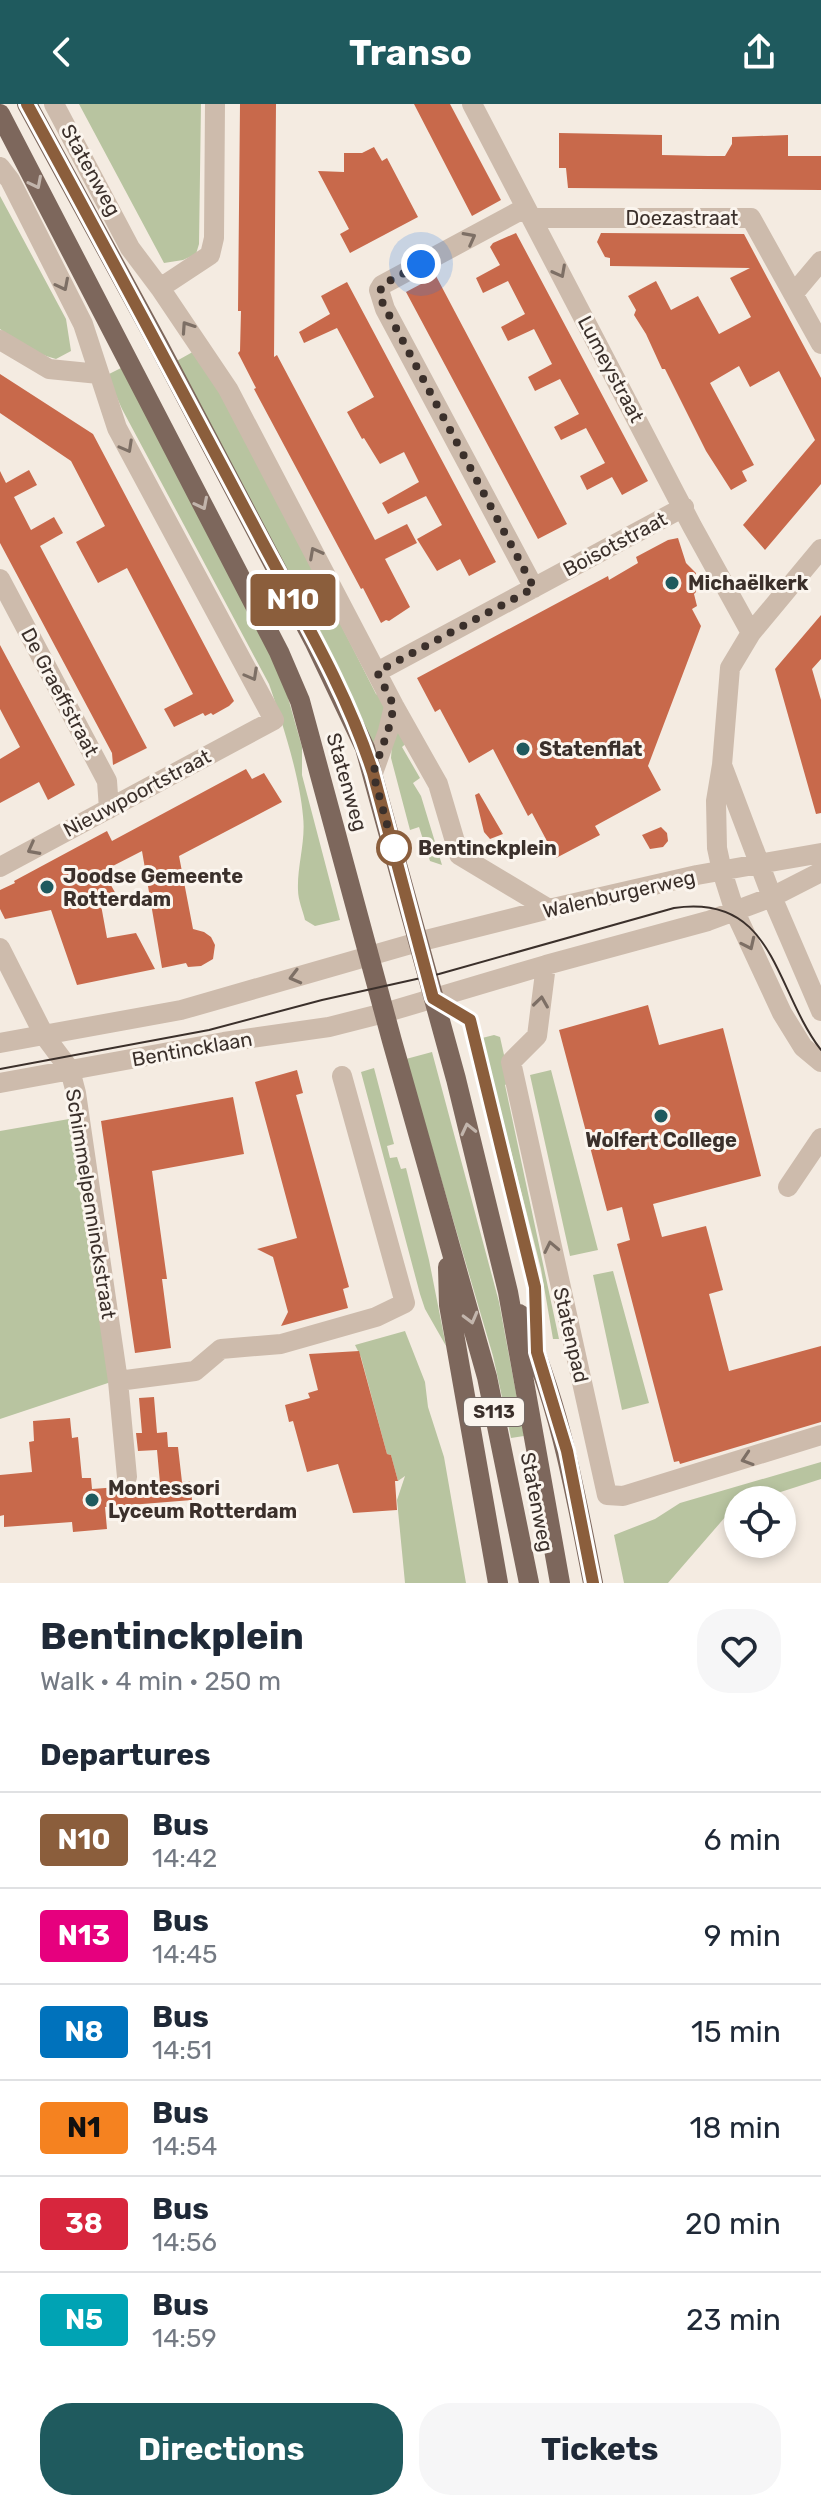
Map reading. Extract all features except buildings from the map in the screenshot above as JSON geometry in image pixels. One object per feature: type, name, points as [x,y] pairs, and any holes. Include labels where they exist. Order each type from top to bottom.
[{"type":"main road","name":"Statenweg","points":[[27,104],[158,344],[314,641],[365,748],[418,942]]},
{"type":"main road","name":"Statenweg","points":[[0,114],[279,652],[300,701],[370,955]]},
{"type":"main road","name":"S113","points":[[418,942],[433,998]]},
{"type":"main road","name":"S113","points":[[370,955],[384,1013]]},
{"type":"main road","name":"Statenweg","points":[[433,998],[508,1292],[560,1583]]},
{"type":"main road","name":"Statenweg","points":[[384,1013],[487,1377],[529,1583]]},
{"type":"main road","name":"S113","points":[[448,1243],[449,1305],[498,1583]]},
{"type":"main road","name":"S113","points":[[508,1292],[537,1352],[554,1405],[567,1451],[593,1583]]},
{"type":"street","name":"Statenweg","points":[[54,104],[130,248],[228,389],[377,672]]},
{"type":"street","points":[[160,288],[210,255],[214,238],[215,104]]},
{"type":"street","name":"Lumeystraat","points":[[472,104],[751,633]]},
{"type":"street","points":[[0,167],[10,180],[83,324],[99,374],[49,369],[0,340]]},
{"type":"street","points":[[529,213],[395,278],[379,290],[385,309],[534,588]]},
{"type":"street","name":"Doezastraat","points":[[529,213],[751,218],[794,293]]},
{"type":"street","points":[[821,261],[794,293],[821,344]]},
{"type":"street","name":"Nieuwpoortstraat","points":[[0,867],[274,720],[117,428],[99,374]]},
{"type":"street","name":"Boisotstraat","points":[[377,672],[684,507]]},
{"type":"street","points":[[821,549],[751,633],[730,668],[716,801],[717,848],[735,912],[782,1013],[803,1047],[821,1062]]},
{"type":"street","name":"De Graeffstraat","points":[[0,579],[107,781],[109,809]]},
{"type":"street","points":[[377,672],[438,784],[459,855],[549,909]]},
{"type":"street","name":"Statenweg","points":[[373,773],[394,706]]},
{"type":"street","points":[[722,765],[772,897],[821,1011]]},
{"type":"street","name":"Walenburgerweg","points":[[418,942],[549,909],[759,863],[821,853]]},
{"type":"street","points":[[384,1013],[735,912],[821,872]]},
{"type":"street","points":[[370,955],[418,942]]},
{"type":"street","name":"Schimmelpenninckstraat","points":[[0,948],[44,1035],[70,1070],[76,1093],[118,1381],[127,1477]]},
{"type":"street","name":"Bentincklaan","points":[[0,1043],[181,1010],[370,955]]},
{"type":"street","name":"Statenpad","points":[[546,965],[537,1036],[511,1062],[607,1495],[623,1496],[821,1435]]},
{"type":"street","name":"Bentincklaan","points":[[0,1083],[224,1042],[316,1029],[384,1013]]},
{"type":"street","points":[[118,1381],[195,1371],[221,1349],[281,1344],[376,1317],[405,1303],[342,1076]]},
{"type":"street","points":[[788,1187],[821,1138]]},
{"type":"green space","points":[[79,104],[201,104],[199,244],[196,254],[164,263]]},
{"type":"green space","points":[[0,196],[66,319],[71,351],[56,359],[26,347],[0,329]]},
{"type":"green space","points":[[198,349],[222,390],[376,694],[388,701],[376,748],[173,363]]},
{"type":"green space","points":[[121,368],[261,628],[285,687],[302,747],[302,775],[340,920],[315,926],[305,920],[298,890],[304,825],[301,801],[290,750],[269,684],[122,409],[107,375]]},
{"type":"green space","points":[[400,727],[409,741],[402,747],[420,778],[413,783],[421,796],[442,865],[430,861],[419,827],[410,830],[391,758],[392,744]]},
{"type":"green space","points":[[500,1037],[510,1082],[505,1085],[559,1339],[553,1339],[541,1269],[482,1038]]},
{"type":"green space","points":[[432,1052],[499,1302],[524,1436],[511,1438],[493,1356],[406,1059]]},
{"type":"green space","points":[[374,1068],[394,1144],[387,1146],[390,1158],[397,1157],[401,1169],[406,1168],[446,1346],[420,1294],[361,1072]]},
{"type":"green space","points":[[551,1070],[598,1250],[570,1256],[530,1075]]},
{"type":"green space","points":[[69,1119],[111,1382],[0,1419],[0,1131]]},
{"type":"green space","points":[[613,1271],[649,1403],[622,1410],[593,1275]]},
{"type":"green space","points":[[405,1331],[425,1382],[428,1407],[444,1457],[466,1583],[405,1583],[397,1500],[405,1476],[398,1481],[391,1455],[387,1454],[355,1345]]},
{"type":"green space","points":[[821,1462],[821,1479],[796,1487],[738,1486]]},
{"type":"green space","points":[[724,1490],[724,1518],[668,1583],[624,1583],[614,1535],[655,1519],[680,1503]]},
{"type":"tram line","points":[[0,1069],[209,1030],[322,1000],[439,974],[674,908],[707,907],[733,915],[753,930],[768,950],[805,1026],[821,1050]]},
{"type":"bus line","name":"N10","points":[[27,104],[158,344],[335,683],[373,773],[433,998],[470,1020],[535,1287],[537,1352],[567,1451],[593,1583]]},
{"type":"place","name":"Michaëlkerk","points":[[672,583]]},
{"type":"place","name":"Statenflat","points":[[523,749]]},
{"type":"place","name":"Bentinckplein","points":[[394,848]]},
{"type":"place","name":"Joodse Gemeente Rotterdam","points":[[47,887]]},
{"type":"place","name":"Wolfert College","points":[[661,1116]]},
{"type":"place","name":"Montessori Lyceum Rotterdam","points":[[92,1500]]},
{"type":"route","points":[[394,848],[373,773],[394,706],[377,672],[534,588],[379,296],[382,285],[421,264]]}]
